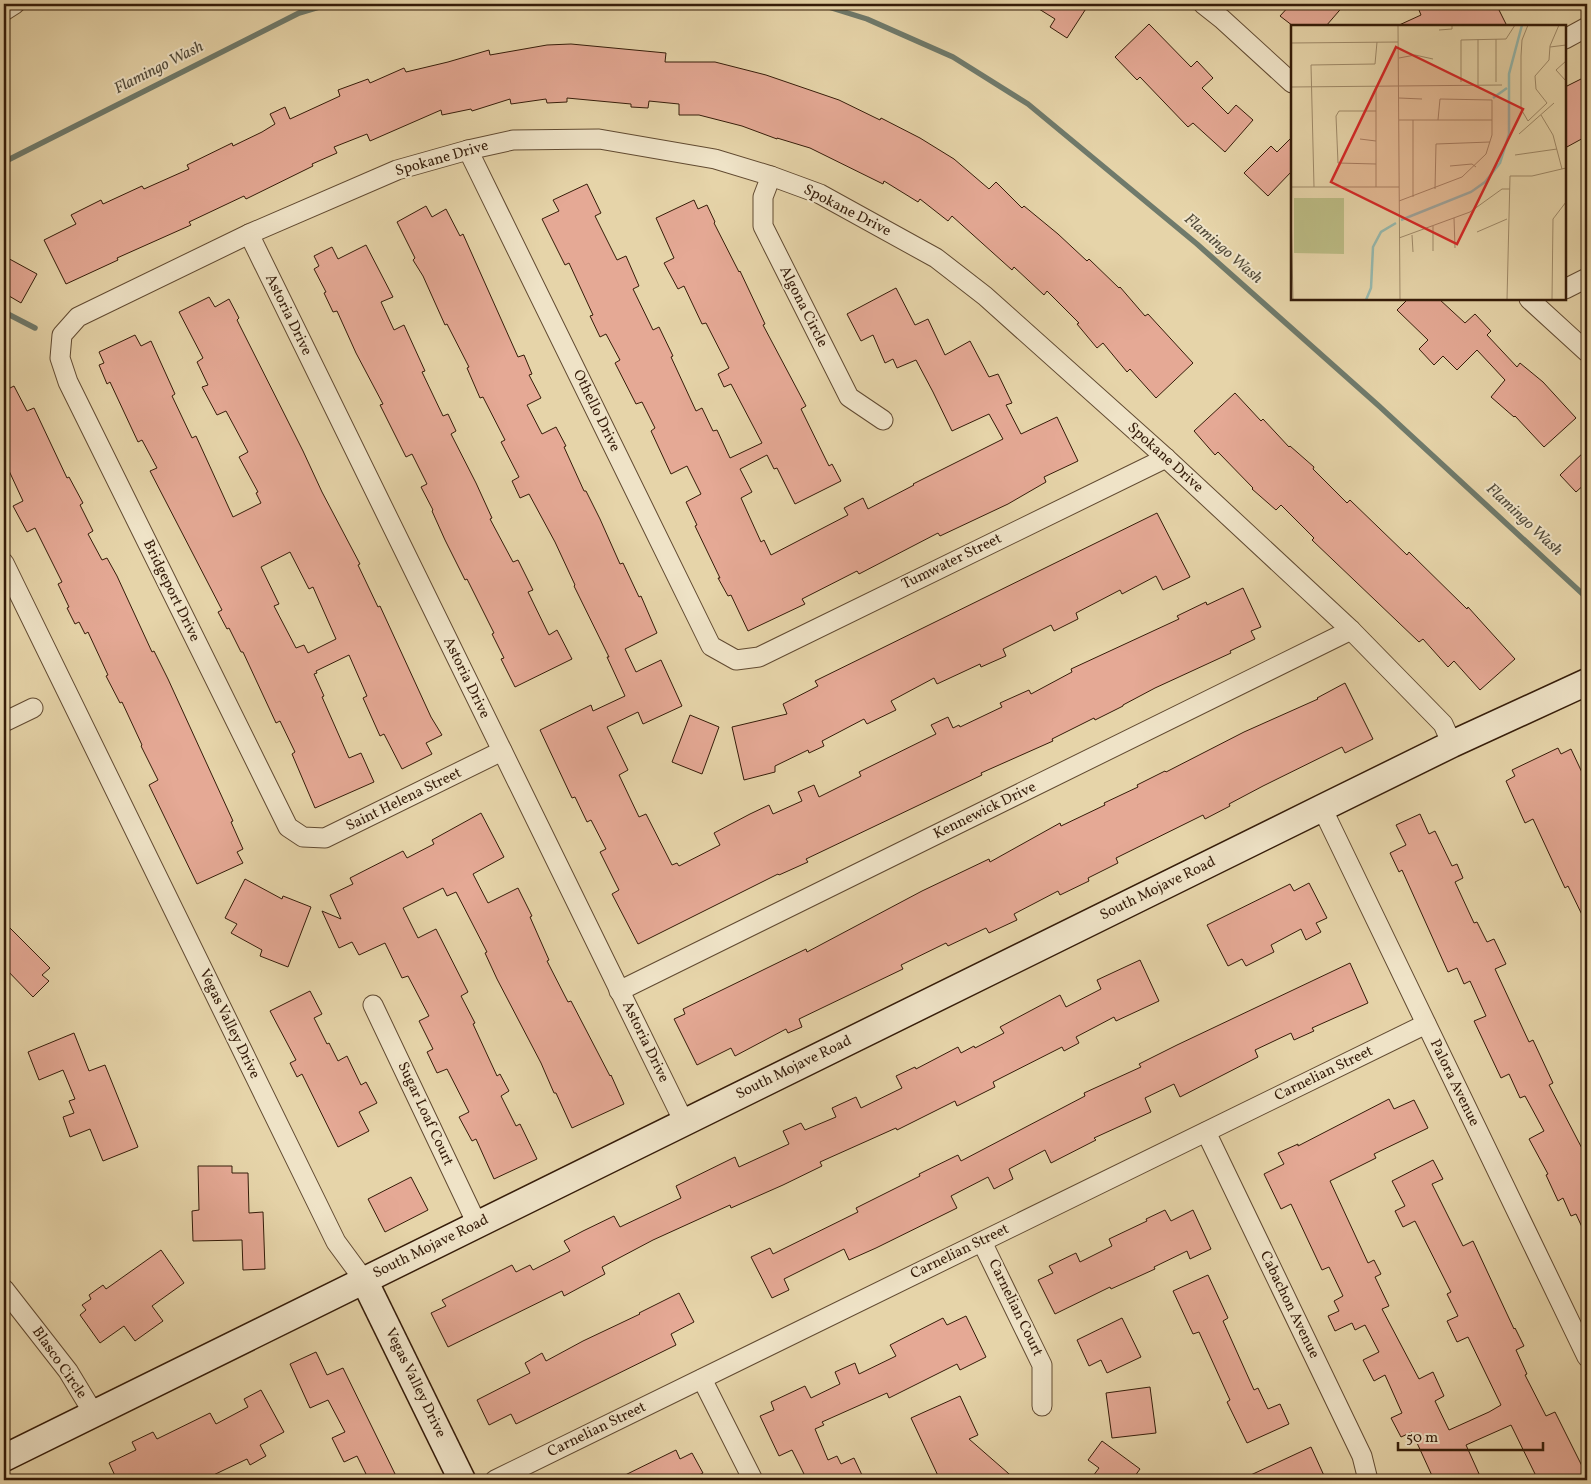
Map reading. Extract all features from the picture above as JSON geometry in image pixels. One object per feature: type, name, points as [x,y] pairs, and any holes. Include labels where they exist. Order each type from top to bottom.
[{"type":"street","points":[[4,11],[15,4]]},
{"type":"street","points":[[1203,4],[1291,82]]},
{"type":"street","points":[[1566,38],[1587,28]]},
{"type":"street","name":"Spokane Drive","points":[[62,335],[78,317],[249,234],[396,170],[468,150],[513,140],[599,139],[715,158],[820,194],[936,258],[985,296],[1166,458],[1351,630],[1443,724],[1452,744]]},
{"type":"street","name":"Othello Drive","points":[[468,150],[711,646],[736,660]]},
{"type":"street","name":"Algona Circle","points":[[771,176],[763,197],[763,226],[849,397],[883,420]]},
{"type":"street","name":"Astoria Drive","points":[[249,234],[684,1122]]},
{"type":"street","points":[[1566,288],[1587,278]]},
{"type":"street","points":[[1536,301],[1587,352]]},
{"type":"street","name":"Bridgeport Drive","points":[[62,335],[60,358],[68,382],[288,827],[304,837]]},
{"type":"street","name":"Tumwater Street","points":[[736,660],[759,657],[1166,458]]},
{"type":"street","name":"Vegas Valley Drive","points":[[4,563],[336,1242],[364,1280],[462,1480]]},
{"type":"street","name":"Kennewick Drive","points":[[620,991],[1351,630]]},
{"type":"street","name":"South Mojave Road","points":[[4,1458],[1452,744],[1587,682]]},
{"type":"street","points":[[4,722],[33,708]]},
{"type":"street","name":"Saint Helena Street","points":[[304,837],[325,838],[502,751]]},
{"type":"street","name":"Palora Avenue","points":[[1322,808],[1587,1357]]},
{"type":"street","name":"Sugar Loaf Court","points":[[373,1005],[477,1224]]},
{"type":"street","name":"Carnelian Street","points":[[495,1480],[1426,1024]]},
{"type":"street","name":"Cabachon Avenue","points":[[1206,1132],[1362,1456],[1368,1480]]},
{"type":"street","name":"Carnelian Court","points":[[982,1242],[1042,1365],[1042,1406]]},
{"type":"street","name":"Blasco Circle","points":[[4,1289],[68,1371],[94,1414]]},
{"type":"street","points":[[702,1379],[753,1480]]},
{"type":"building","points":[[1031,4],[1089,4],[1067,38],[1050,27],[1055,19]]},
{"type":"building","points":[[1291,4],[1345,4],[1327,25],[1292,25],[1280,16]]},
{"type":"building","points":[[1432,4],[1496,4],[1506,25],[1399,25],[1421,15],[1419,10]]},
{"type":"building","points":[[1149,24],[1191,67],[1197,61],[1213,78],[1202,88],[1228,114],[1236,105],[1253,120],[1225,152],[1193,123],[1188,127],[1140,77],[1137,80],[1115,57]]},
{"type":"building","points":[[571,44],[666,53],[665,62],[715,62],[766,75],[839,100],[880,120],[881,118],[920,138],[954,159],[989,189],[996,182],[1022,208],[1024,206],[1120,287],[1145,316],[1148,314],[1193,363],[1156,398],[1130,369],[1127,372],[1103,343],[1097,348],[1077,324],[1079,323],[1047,291],[1044,295],[1014,267],[1012,270],[952,216],[948,221],[920,199],[918,202],[884,181],[883,184],[810,148],[777,139],[742,126],[699,115],[679,115],[679,104],[649,101],[648,108],[631,107],[631,104],[567,98],[567,102],[547,103],[546,99],[511,104],[510,99],[472,111],[471,109],[442,115],[441,110],[370,141],[367,134],[334,147],[337,153],[312,164],[313,166],[246,199],[244,196],[189,222],[191,225],[117,258],[118,260],[66,284],[44,240],[76,224],[71,215],[101,200],[103,204],[142,186],[144,189],[189,169],[187,165],[232,143],[233,146],[262,132],[275,124],[270,114],[285,107],[290,119],[340,96],[338,90],[368,79],[370,83],[404,68],[406,72],[489,50],[490,55],[547,45]]},
{"type":"building","points":[[1587,76],[1587,136],[1566,147],[1566,86]]},
{"type":"building","points":[[1291,138],[1291,172],[1268,196],[1244,173],[1271,146],[1277,152]]},
{"type":"building","points":[[587,184],[601,213],[595,216],[617,260],[626,256],[639,286],[633,289],[653,330],[659,327],[696,411],[702,408],[713,431],[717,430],[730,458],[762,443],[731,384],[724,387],[718,374],[729,368],[706,323],[702,324],[684,286],[678,289],[664,263],[674,258],[656,218],[694,200],[698,209],[707,205],[714,223],[740,271],[765,324],[763,325],[806,406],[801,409],[829,466],[832,464],[841,481],[795,504],[777,468],[774,469],[767,455],[740,469],[752,492],[741,498],[761,542],[764,540],[771,555],[848,515],[844,508],[863,498],[868,509],[1003,439],[989,414],[952,431],[916,360],[897,368],[893,359],[885,363],[873,335],[861,341],[847,314],[896,288],[915,325],[928,319],[945,355],[970,341],[989,377],[998,374],[1012,403],[1006,405],[1021,434],[1057,417],[1078,461],[1044,477],[1046,482],[1008,504],[940,536],[938,533],[859,574],[857,571],[802,599],[805,604],[748,631],[731,595],[728,596],[718,578],[720,578],[695,526],[697,525],[686,502],[701,494],[687,466],[671,474],[651,431],[655,428],[642,402],[636,404],[615,363],[620,360],[606,334],[600,337],[590,316],[593,315],[569,263],[565,265],[542,219],[559,211],[553,200]]},
{"type":"building","points":[[426,206],[432,217],[446,209],[460,236],[463,234],[518,357],[524,355],[532,374],[529,375],[541,398],[527,405],[542,434],[556,427],[566,446],[564,447],[584,491],[586,491],[600,519],[620,564],[623,563],[639,597],[641,596],[657,633],[625,649],[636,672],[661,660],[682,706],[643,724],[638,712],[607,727],[628,770],[619,775],[639,817],[646,814],[672,865],[677,863],[679,866],[720,845],[714,833],[769,805],[773,814],[802,801],[798,792],[814,785],[819,797],[861,776],[859,772],[936,734],[931,725],[948,717],[953,728],[959,725],[960,727],[1002,707],[1000,703],[1029,690],[1031,694],[1072,672],[1071,669],[1179,619],[1177,616],[1206,602],[1207,605],[1243,588],[1261,627],[1251,631],[1255,639],[1230,651],[1231,653],[1155,688],[1095,720],[1094,718],[1052,739],[1053,741],[981,773],[982,775],[806,859],[808,862],[778,874],[638,944],[612,894],[619,890],[600,852],[606,849],[591,820],[587,822],[575,797],[572,798],[540,730],[591,705],[593,711],[625,696],[607,657],[609,657],[574,586],[555,542],[529,494],[520,498],[512,481],[519,477],[501,442],[505,440],[483,397],[480,398],[467,368],[469,367],[447,324],[445,325],[423,276],[413,260],[415,258],[397,222]]},
{"type":"building","points":[[366,245],[393,297],[381,302],[394,330],[404,325],[425,371],[422,372],[443,416],[448,414],[456,431],[451,434],[476,483],[492,518],[490,519],[513,562],[518,560],[533,590],[528,592],[549,635],[557,630],[572,659],[515,687],[501,659],[504,658],[492,634],[494,633],[445,540],[421,487],[427,484],[412,454],[406,457],[380,405],[383,404],[356,353],[337,311],[333,312],[324,293],[326,292],[314,269],[319,266],[314,256],[332,247],[338,259]]},
{"type":"building","points":[[4,256],[37,274],[21,303],[4,293]]},
{"type":"building","points":[[209,297],[215,307],[229,299],[239,318],[237,320],[322,492],[360,564],[358,565],[378,607],[380,606],[431,717],[442,735],[426,743],[432,754],[402,769],[384,734],[380,736],[363,698],[367,696],[349,655],[316,671],[317,673],[314,674],[324,696],[322,697],[349,758],[361,753],[374,782],[315,808],[292,754],[295,752],[280,721],[276,723],[243,652],[241,652],[229,628],[227,629],[218,612],[222,610],[150,471],[157,468],[142,440],[138,442],[110,382],[107,384],[99,365],[104,363],[99,352],[135,335],[141,346],[151,341],[175,394],[172,396],[192,438],[196,436],[233,517],[261,503],[256,493],[258,492],[239,457],[248,452],[226,411],[217,415],[202,387],[208,385],[197,362],[203,358],[179,312]],"holes":[[[290,552],[309,589],[313,587],[336,639],[308,653],[304,645],[296,648],[274,606],[279,604],[261,567]]]},
{"type":"building","points":[[1407,300],[1440,300],[1465,323],[1475,314],[1491,331],[1487,335],[1517,367],[1520,363],[1543,382],[1576,418],[1544,447],[1515,416],[1491,397],[1505,380],[1477,350],[1457,370],[1443,356],[1434,365],[1419,349],[1428,340],[1397,310]]},
{"type":"building","points":[[14,386],[27,411],[34,408],[67,478],[69,477],[83,503],[80,505],[93,531],[88,534],[102,560],[107,558],[117,576],[152,652],[154,651],[168,679],[233,821],[231,822],[243,849],[237,852],[243,863],[197,884],[149,785],[158,780],[122,702],[120,703],[106,676],[108,675],[88,632],[85,634],[79,622],[75,624],[58,584],[62,582],[35,528],[27,532],[13,506],[23,501],[4,460],[4,391]]},
{"type":"building","points":[[1235,393],[1261,421],[1263,419],[1289,447],[1314,467],[1313,469],[1347,503],[1350,500],[1407,555],[1409,552],[1467,609],[1468,607],[1515,659],[1480,690],[1454,661],[1448,667],[1423,639],[1419,642],[1312,540],[1314,538],[1281,505],[1276,510],[1252,489],[1218,452],[1215,455],[1194,431]]},
{"type":"building","points":[[1587,449],[1587,482],[1576,492],[1560,475]]},
{"type":"building","points":[[1157,513],[1190,577],[1163,590],[1156,576],[1122,594],[1120,590],[1076,613],[1078,619],[1054,631],[1051,625],[1003,649],[1006,656],[981,667],[980,664],[937,684],[934,678],[891,701],[896,710],[867,724],[864,719],[822,741],[824,746],[809,753],[808,750],[775,766],[775,772],[744,780],[732,727],[787,714],[783,704],[818,686],[815,681]]},
{"type":"building","points":[[1345,683],[1373,739],[1345,753],[1342,747],[1263,786],[1205,819],[1203,815],[1116,858],[1118,863],[1088,878],[1089,881],[1060,895],[1058,891],[1014,914],[1017,920],[989,933],[986,928],[948,946],[946,943],[901,965],[903,969],[799,1019],[802,1027],[788,1033],[786,1029],[735,1056],[731,1048],[697,1065],[674,1019],[685,1014],[683,1009],[806,949],[807,952],[922,891],[989,859],[990,862],[1060,823],[1061,826],[1105,805],[1104,803],[1138,787],[1137,785],[1244,732],[1318,699]]},
{"type":"building","points":[[690,715],[719,727],[702,774],[672,762]]},
{"type":"building","points":[[1558,748],[1561,754],[1571,749],[1587,783],[1587,925],[1568,886],[1565,888],[1533,819],[1525,823],[1506,781],[1515,776],[1512,770]]},
{"type":"building","points":[[481,813],[504,857],[473,874],[488,903],[518,888],[532,916],[530,917],[549,960],[547,961],[568,1002],[571,1001],[611,1075],[624,1104],[572,1128],[541,1063],[497,979],[485,953],[487,952],[456,892],[447,896],[443,888],[403,908],[418,938],[436,929],[468,992],[461,996],[475,1023],[473,1024],[497,1076],[500,1074],[509,1091],[501,1096],[516,1126],[520,1124],[537,1159],[494,1179],[476,1139],[472,1141],[459,1117],[469,1112],[447,1069],[437,1073],[427,1052],[433,1049],[419,1021],[429,1016],[408,976],[402,978],[385,943],[359,955],[352,942],[339,948],[322,911],[341,919],[330,895],[353,884],[350,878],[403,851],[407,858],[434,844],[432,840]]},
{"type":"building","points":[[1420,814],[1429,834],[1435,831],[1452,866],[1457,864],[1463,878],[1455,882],[1474,923],[1477,922],[1487,942],[1494,939],[1506,964],[1495,969],[1529,1042],[1533,1040],[1553,1083],[1549,1085],[1587,1158],[1587,1238],[1576,1214],[1571,1216],[1563,1198],[1558,1201],[1546,1175],[1548,1174],[1529,1139],[1544,1131],[1525,1096],[1520,1098],[1509,1074],[1501,1078],[1474,1021],[1486,1016],[1470,981],[1464,984],[1457,968],[1448,972],[1402,870],[1399,872],[1390,853],[1406,845],[1396,825]]},
{"type":"building","points":[[245,879],[282,899],[283,896],[311,907],[288,967],[260,956],[262,950],[231,933],[237,924],[225,918]]},
{"type":"building","points":[[1309,883],[1327,918],[1316,923],[1321,932],[1306,940],[1301,929],[1271,945],[1274,952],[1246,966],[1242,959],[1228,966],[1207,925],[1290,884],[1294,891]]},
{"type":"building","points":[[4,922],[50,968],[42,975],[49,981],[33,997],[4,967]]},
{"type":"building","points":[[1140,960],[1159,1001],[1116,1021],[1114,1017],[1076,1037],[1079,1043],[1064,1051],[1062,1047],[993,1082],[995,1087],[957,1106],[955,1101],[897,1130],[896,1128],[820,1162],[822,1166],[783,1185],[731,1208],[730,1205],[653,1240],[602,1267],[605,1274],[564,1296],[562,1291],[448,1347],[431,1313],[446,1306],[442,1300],[512,1265],[516,1272],[530,1265],[533,1270],[570,1251],[564,1241],[614,1216],[620,1227],[681,1198],[676,1186],[735,1157],[739,1167],[789,1144],[783,1131],[801,1123],[805,1130],[836,1117],[832,1108],[856,1097],[861,1108],[902,1088],[896,1076],[915,1067],[916,1069],[958,1047],[961,1053],[974,1046],[975,1048],[1004,1033],[1000,1027],[1060,995],[1066,1007],[1101,989],[1097,980]]},
{"type":"building","points":[[1350,963],[1368,1003],[1312,1028],[1314,1031],[1294,1040],[1291,1033],[1255,1050],[1258,1057],[1180,1097],[1174,1084],[1145,1098],[1151,1112],[1094,1138],[1096,1140],[1051,1163],[1045,1150],[1009,1169],[1013,1179],[994,1189],[988,1177],[951,1196],[957,1208],[849,1260],[844,1249],[784,1279],[789,1290],[772,1298],[751,1257],[770,1248],[773,1254],[858,1212],[856,1208],[920,1176],[919,1174],[958,1155],[961,1161],[1085,1096],[1084,1093],[1141,1067],[1139,1064]]},
{"type":"building","points":[[310,991],[322,1014],[314,1018],[327,1044],[329,1043],[338,1061],[347,1056],[361,1085],[366,1082],[377,1103],[359,1112],[369,1131],[338,1147],[302,1074],[297,1077],[290,1063],[296,1060],[270,1011]]},
{"type":"building","points":[[74,1033],[89,1071],[105,1065],[138,1147],[103,1161],[90,1129],[70,1137],[63,1117],[74,1113],[69,1101],[75,1099],[63,1070],[39,1080],[28,1052]]},
{"type":"building","points":[[1389,1099],[1394,1109],[1414,1100],[1428,1128],[1374,1154],[1376,1158],[1330,1181],[1368,1263],[1374,1260],[1381,1274],[1375,1277],[1389,1306],[1382,1309],[1419,1379],[1433,1372],[1444,1396],[1435,1401],[1449,1430],[1501,1405],[1468,1337],[1457,1342],[1447,1321],[1458,1316],[1447,1294],[1451,1292],[1415,1221],[1403,1227],[1395,1211],[1405,1206],[1392,1181],[1433,1160],[1443,1179],[1432,1184],[1463,1246],[1473,1241],[1514,1329],[1524,1346],[1516,1350],[1527,1374],[1525,1375],[1546,1416],[1555,1412],[1587,1476],[1587,1480],[1538,1480],[1511,1425],[1466,1445],[1480,1476],[1472,1480],[1434,1480],[1412,1432],[1401,1437],[1391,1418],[1402,1413],[1385,1375],[1374,1381],[1363,1360],[1379,1352],[1365,1325],[1355,1330],[1352,1323],[1335,1331],[1328,1316],[1339,1311],[1334,1301],[1343,1296],[1329,1267],[1322,1270],[1291,1204],[1281,1209],[1264,1174],[1284,1164],[1278,1153],[1298,1144],[1298,1146]]},
{"type":"building","points":[[198,1166],[232,1166],[232,1173],[248,1173],[249,1213],[263,1212],[265,1269],[243,1270],[242,1240],[193,1241],[192,1211],[199,1210]]},
{"type":"building","points":[[411,1177],[428,1210],[385,1232],[368,1199]]},
{"type":"building","points":[[1165,1210],[1171,1221],[1193,1210],[1211,1249],[1190,1259],[1187,1251],[1154,1267],[1155,1269],[1111,1289],[1110,1287],[1055,1314],[1038,1280],[1053,1273],[1049,1266],[1076,1253],[1080,1262],[1112,1246],[1109,1239]]},
{"type":"building","points":[[161,1250],[184,1283],[152,1306],[163,1321],[135,1341],[124,1326],[100,1343],[80,1315],[86,1310],[82,1305],[91,1299],[89,1295],[103,1285],[106,1289]]},
{"type":"building","points":[[1208,1275],[1228,1318],[1223,1321],[1254,1390],[1258,1388],[1268,1409],[1280,1404],[1289,1424],[1247,1443],[1227,1402],[1230,1400],[1199,1332],[1193,1334],[1173,1291]]},
{"type":"building","points":[[679,1293],[694,1322],[671,1334],[676,1345],[516,1424],[511,1414],[489,1425],[477,1400],[530,1373],[525,1363],[542,1353],[546,1361]]},
{"type":"building","points":[[966,1316],[986,1357],[960,1370],[957,1364],[889,1398],[887,1393],[822,1422],[824,1425],[815,1429],[828,1460],[837,1456],[841,1464],[854,1458],[862,1475],[851,1480],[807,1480],[792,1450],[779,1456],[760,1416],[774,1410],[771,1402],[805,1386],[811,1398],[840,1384],[835,1372],[855,1363],[859,1374],[896,1356],[890,1345],[943,1318],[947,1325]]},
{"type":"building","points":[[1122,1318],[1141,1357],[1107,1373],[1101,1360],[1089,1366],[1077,1340]]},
{"type":"building","points":[[316,1352],[327,1375],[343,1368],[398,1480],[369,1480],[357,1456],[344,1462],[332,1438],[345,1432],[328,1400],[310,1408],[290,1364]]},
{"type":"building","points":[[1150,1387],[1156,1433],[1112,1438],[1106,1393]]},
{"type":"building","points":[[261,1390],[284,1432],[260,1445],[266,1456],[250,1465],[247,1459],[203,1480],[117,1480],[109,1463],[136,1450],[132,1442],[153,1432],[157,1439],[210,1413],[216,1424],[248,1407],[244,1399]]},
{"type":"building","points":[[960,1396],[978,1435],[969,1439],[1016,1480],[940,1480],[911,1418]]},
{"type":"building","points":[[1102,1441],[1140,1469],[1132,1480],[1090,1480],[1099,1468],[1088,1460]]},
{"type":"building","points":[[1311,1447],[1326,1480],[1240,1480]]},
{"type":"building","points":[[676,1450],[680,1459],[692,1453],[703,1473],[689,1480],[615,1480]]},
{"type":"waterway","name":"Flamingo Wash","points":[[4,162],[299,13],[329,4]]},
{"type":"waterway","name":"Flamingo Wash","points":[[819,4],[867,19],[953,57],[1028,104],[1197,244],[1379,406],[1587,598]]},
{"type":"waterway","points":[[4,312],[35,328]]}]
